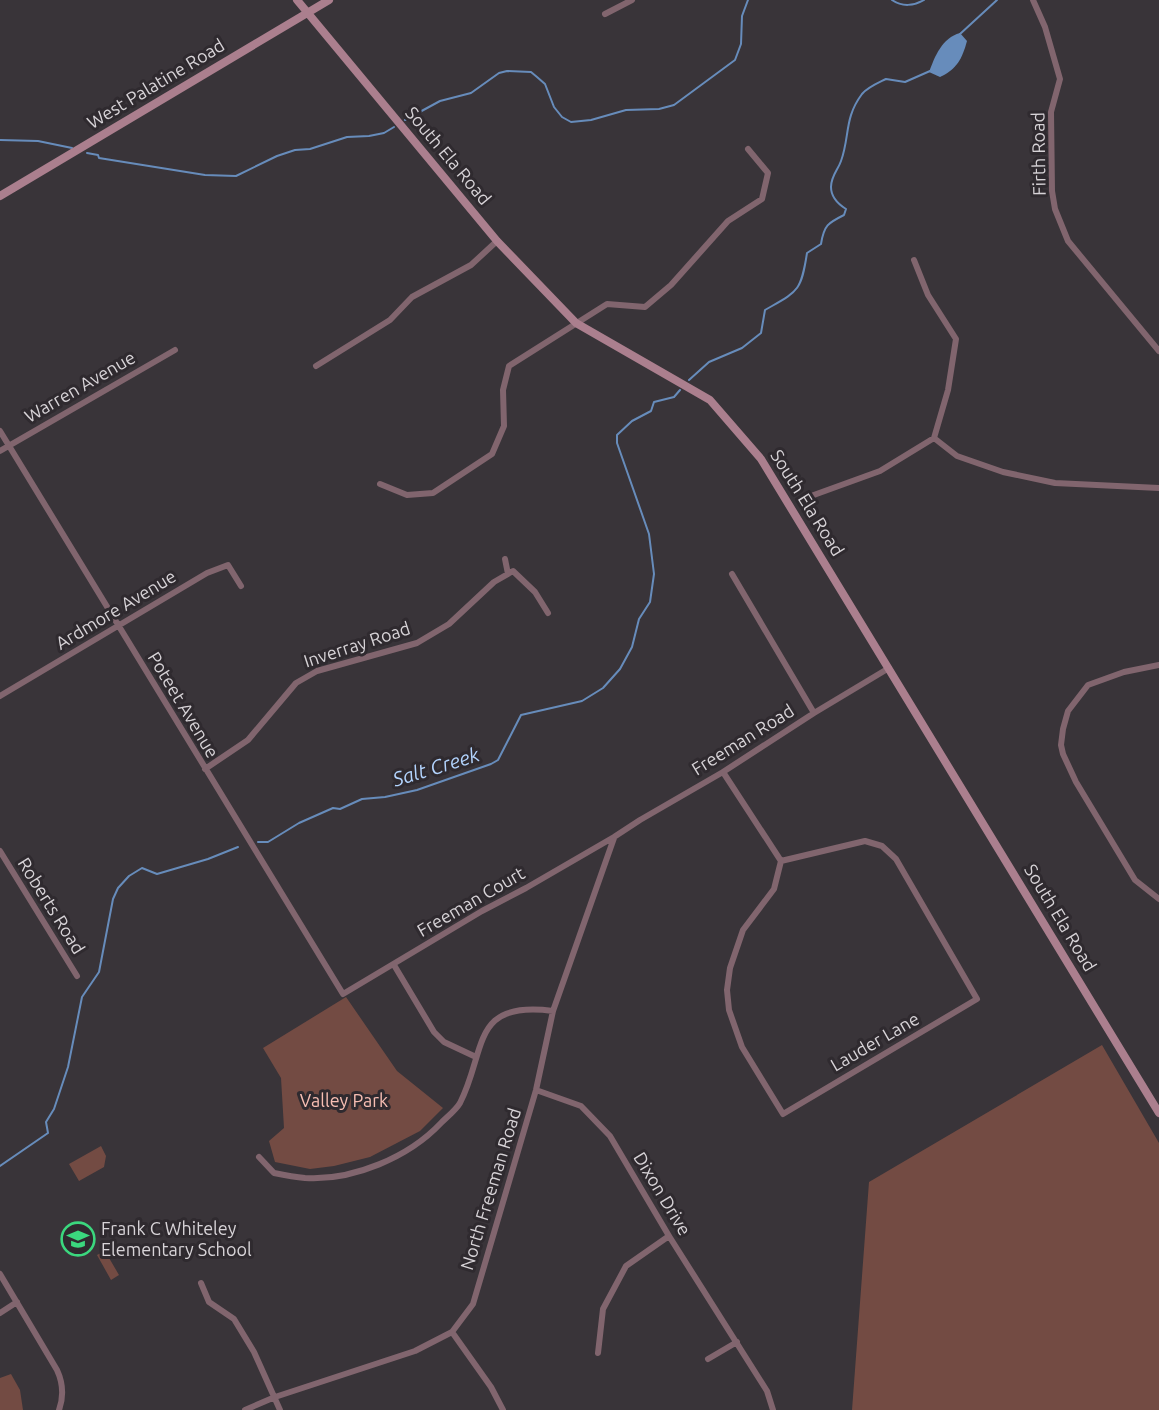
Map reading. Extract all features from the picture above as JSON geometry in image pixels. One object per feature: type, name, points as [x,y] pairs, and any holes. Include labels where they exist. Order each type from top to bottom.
[{"type":"main road","name":"South Ela Road","points":[[297,0],[497,240],[576,323],[710,400],[761,459],[1159,1113]]},
{"type":"main road","name":"West Palatine Road","points":[[0,196],[329,0]]},
{"type":"street","points":[[604,14],[632,0]]},
{"type":"street","name":"Firth Road","points":[[1033,0],[1045,27],[1060,79],[1051,112],[1052,191],[1055,209],[1068,241],[1159,351]]},
{"type":"street","points":[[380,484],[407,495],[433,493],[492,454],[504,426],[503,390],[509,366],[607,304],[645,307],[671,285],[728,221],[762,199],[768,173],[748,149]]},
{"type":"street","points":[[315,366],[390,320],[412,297],[471,265],[497,240]]},
{"type":"street","points":[[811,496],[880,471],[934,438],[948,390],[956,339],[928,295],[914,260]]},
{"type":"street","name":"Warren Avenue","points":[[0,451],[175,351]]},
{"type":"street","name":"Poteet Avenue","points":[[0,431],[343,994]]},
{"type":"street","points":[[934,438],[957,456],[1003,472],[1034,479],[1055,483],[1159,488]]},
{"type":"street","points":[[505,560],[508,574],[513,571],[536,592],[548,613]]},
{"type":"street","name":"Ardmore Avenue","points":[[0,696],[207,573],[228,565],[241,586]]},
{"type":"street","name":"Inverray Road","points":[[205,769],[248,740],[296,683],[317,671],[417,643],[448,624],[494,582],[508,574]]},
{"type":"street","points":[[732,574],[814,713]]},
{"type":"street","points":[[1159,665],[1124,672],[1088,685],[1068,711],[1061,745],[1076,782],[1135,880],[1159,899]]},
{"type":"street","name":"Freeman Road","points":[[614,837],[723,772],[888,668]]},
{"type":"street","points":[[723,772],[781,861]]},
{"type":"street","name":"Freeman Court","points":[[343,994],[482,911],[614,837]]},
{"type":"street","name":"North Freeman Road","points":[[244,1410],[275,1397],[415,1351],[452,1332],[473,1304],[536,1090],[553,1011],[614,837]]},
{"type":"street","name":"Lauder Lane","points":[[865,842],[882,846],[896,859],[977,999],[783,1114],[742,1047],[729,1010],[727,990],[730,968],[743,930],[774,889],[781,861],[865,842]]},
{"type":"street","name":"Roberts Road","points":[[0,851],[77,976]]},
{"type":"street","points":[[394,965],[434,1032],[444,1042],[476,1057]]},
{"type":"street","points":[[259,1157],[274,1173],[307,1178],[350,1174],[389,1160],[427,1138],[459,1104],[483,1036],[491,1025],[505,1014],[531,1008],[553,1011]]},
{"type":"street","name":"Dixon Drive","points":[[536,1090],[581,1106],[610,1136],[669,1236],[738,1342],[767,1391],[773,1410]]},
{"type":"street","points":[[598,1353],[603,1309],[626,1266],[669,1236]]},
{"type":"street","points":[[0,1274],[61,1378],[63,1394],[58,1410]]},
{"type":"street","points":[[201,1283],[209,1302],[234,1319],[254,1352],[280,1410]]},
{"type":"street","points":[[0,1313],[17,1302]]},
{"type":"street","points":[[452,1332],[491,1387],[503,1410]]},
{"type":"street","points":[[708,1359],[738,1342]]},
{"type":"green space","name":"Valley Park","points":[[346,997],[397,1071],[443,1108],[420,1131],[370,1157],[310,1169],[275,1162],[269,1141],[284,1128],[281,1078],[263,1048]]},
{"type":"green space","points":[[1102,1045],[1159,1143],[1159,1410],[852,1410],[869,1182]]},
{"type":"green space","points":[[101,1146],[106,1156],[104,1167],[79,1181],[69,1164]]},
{"type":"green space","points":[[105,1251],[119,1275],[111,1280],[97,1255]]},
{"type":"green space","points":[[11,1374],[20,1390],[23,1410],[0,1410],[0,1378]]},
{"type":"water","points":[[960,33],[967,41],[958,63],[951,71],[940,77],[929,72],[944,43]]},
{"type":"waterway","points":[[405,120],[440,101],[471,93],[499,73],[507,71],[531,72],[545,84],[554,107],[562,117],[571,122],[591,120],[626,110],[659,109],[674,105],[735,60],[741,44],[742,16],[748,0]]},
{"type":"waterway","points":[[892,0],[908,5],[924,0]]},
{"type":"waterway","name":"Salt Creek","points":[[960,34],[997,0]]},
{"type":"waterway","name":"Salt Creek","points":[[689,380],[709,362],[742,348],[761,333],[765,310],[785,299],[796,289],[803,276],[807,253],[821,244],[828,225],[844,215],[846,209],[834,197],[831,183],[844,152],[852,111],[862,94],[886,79],[905,82],[930,71]]},
{"type":"waterway","points":[[87,153],[98,155],[99,158],[205,175],[236,176],[295,150],[310,149],[347,137],[384,133],[394,127]]},
{"type":"waterway","points":[[0,140],[38,141],[72,148]]},
{"type":"waterway","name":"Salt Creek","points":[[258,842],[268,842],[299,823],[333,808],[340,809],[362,799],[417,790],[491,764],[498,760],[521,715],[582,701],[603,688],[620,669],[632,647],[639,619],[650,602],[654,574],[649,534],[617,443],[617,435],[632,421],[651,411],[654,402],[674,397],[680,390]]},
{"type":"waterway","name":"Salt Creek","points":[[0,1166],[48,1133],[46,1122],[54,1109],[68,1067],[82,997],[99,972],[113,899],[118,888],[129,876],[142,868],[157,874],[208,859],[238,847]]},
{"type":"place","name":"Frank C Whiteley Elementary School","points":[[78,1239]]}]
